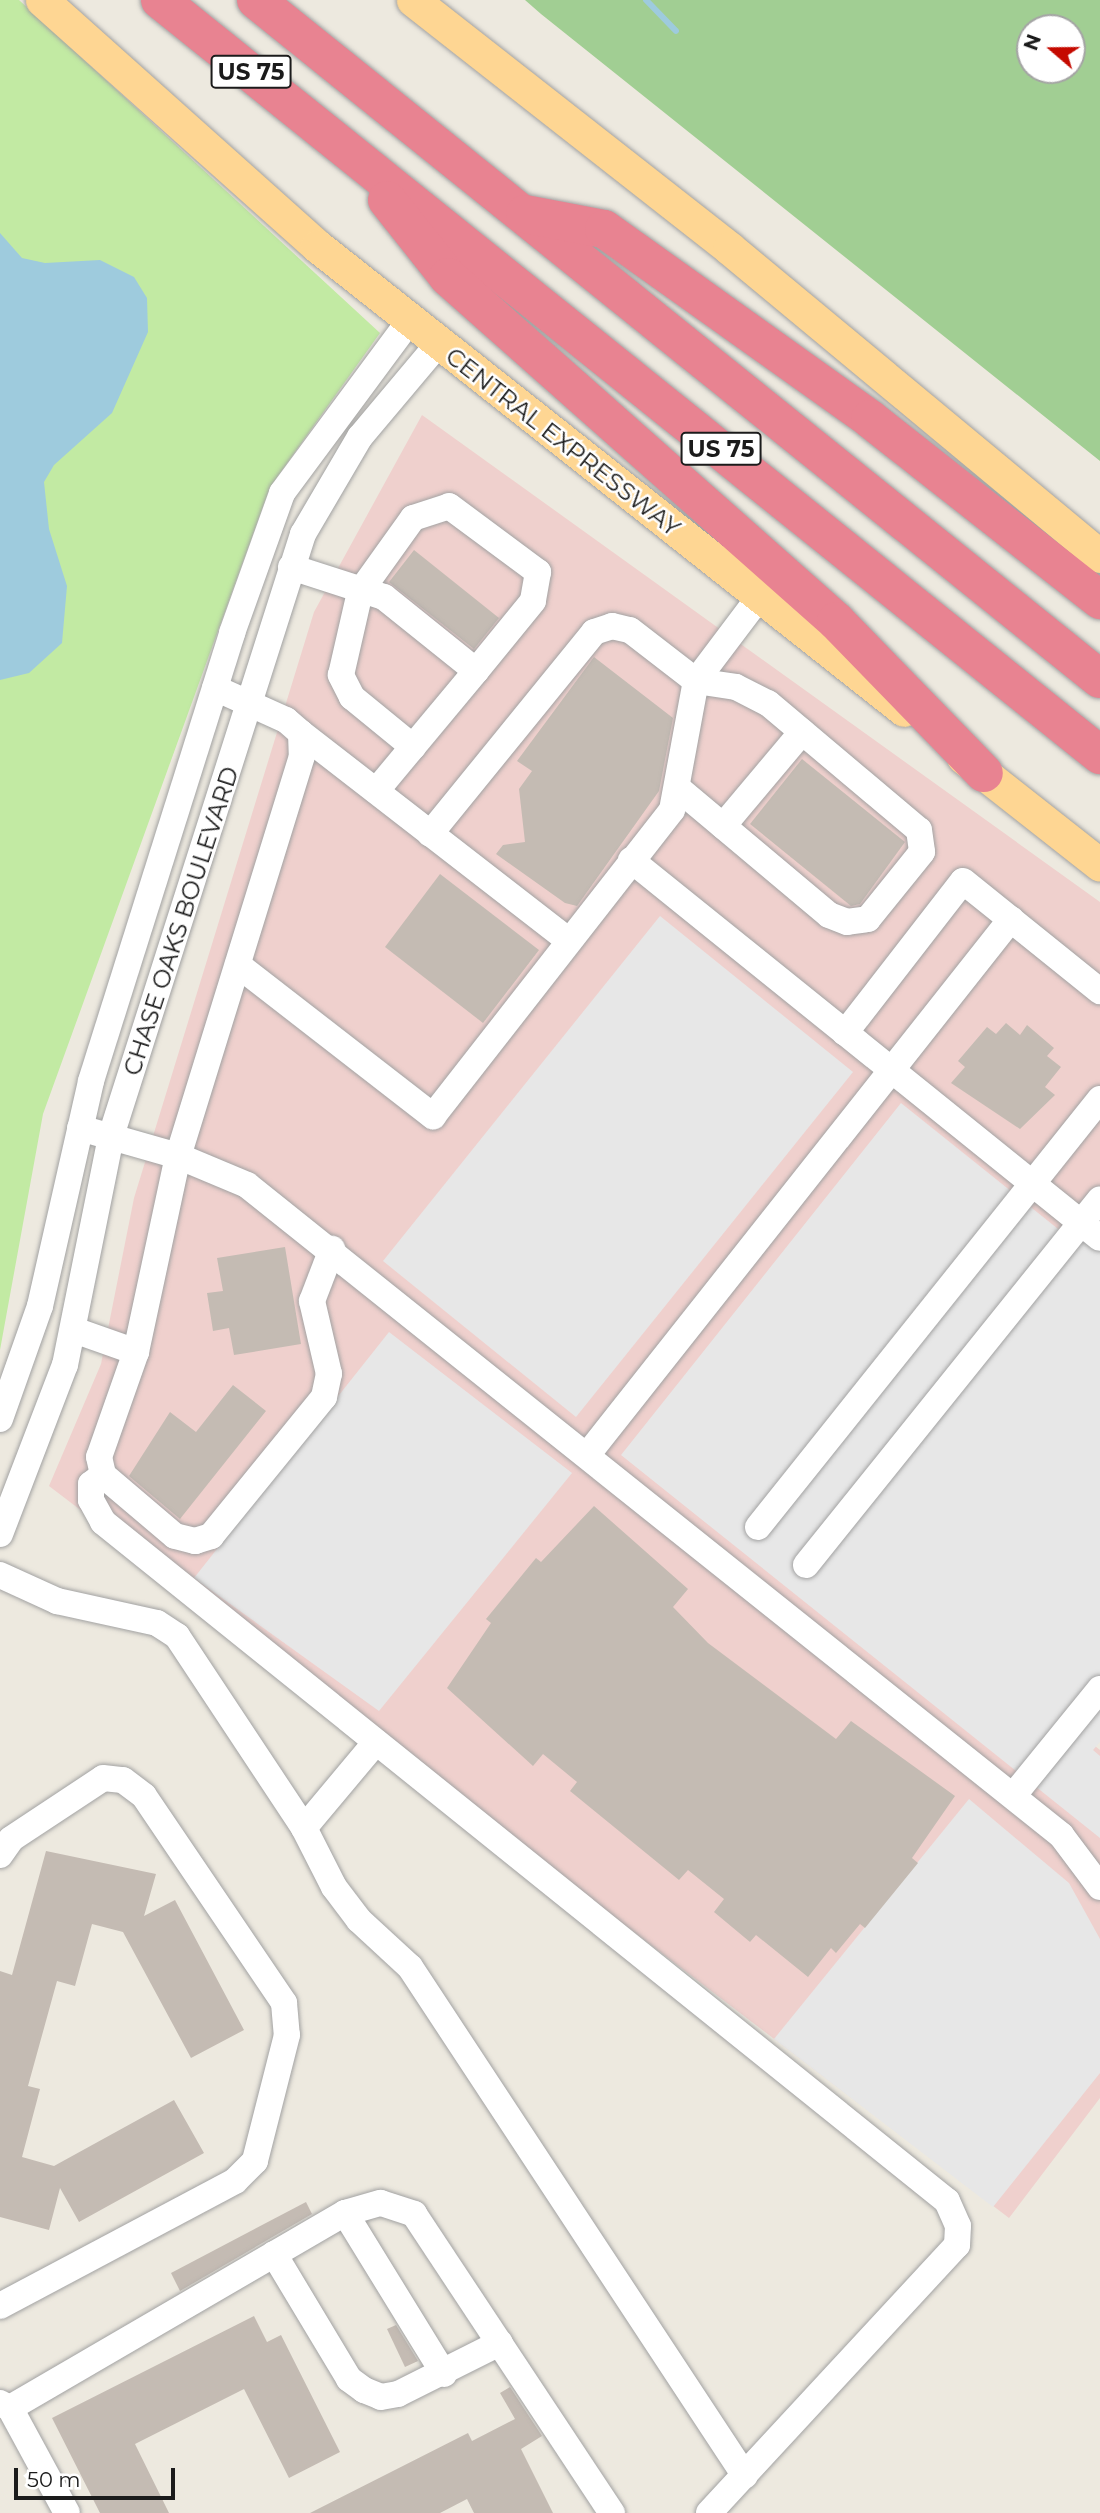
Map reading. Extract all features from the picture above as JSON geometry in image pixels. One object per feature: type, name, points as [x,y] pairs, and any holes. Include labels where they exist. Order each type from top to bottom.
[{"type":"highway","name":"US 75","points":[[160,0],[342,143],[1100,755]]},
{"type":"highway","name":"US 75","points":[[256,0],[1100,679]]},
{"type":"highway","points":[[342,143],[448,277],[836,621],[984,773]]},
{"type":"highway","points":[[520,213],[604,229],[870,419],[1100,600]]},
{"type":"main road","name":"CENTRAL EXPRESSWAY","points":[[42,0],[244,183],[410,320],[1100,865]]},
{"type":"main road","points":[[414,0],[689,215],[1100,556]]},
{"type":"street","name":"CHASE OAKS BOULEVARD","points":[[0,1419],[40,1306],[80,1128],[215,688],[282,493],[410,320]]},
{"type":"street","name":"CHASE OAKS BOULEVARD","points":[[0,1534],[32,1462],[74,1330],[95,1195],[111,1136],[303,534],[360,437],[439,343]]},
{"type":"street","points":[[376,792],[476,671],[533,601],[538,572],[449,506],[413,518],[360,592],[342,686],[413,747]]},
{"type":"street","points":[[291,568],[360,592],[384,597],[476,671]]},
{"type":"street","points":[[238,965],[433,1116],[672,810],[679,789],[696,681],[760,596]]},
{"type":"street","points":[[430,834],[594,632],[612,625],[630,630],[696,681],[736,687],[768,703],[919,830],[922,852],[868,919],[847,922],[829,915],[679,789]]},
{"type":"street","points":[[215,688],[251,702],[302,733],[569,941]]},
{"type":"street","points":[[723,826],[802,732]]},
{"type":"street","points":[[302,733],[302,756],[178,1156],[136,1352],[100,1457],[103,1475],[175,1535],[195,1541],[211,1536],[324,1397],[329,1374],[312,1301],[332,1249]]},
{"type":"street","points":[[631,860],[1090,1230]]},
{"type":"street","points":[[845,1033],[963,881],[1100,990]]},
{"type":"street","points":[[588,1454],[893,1072],[1011,919]]},
{"type":"street","points":[[758,1527],[1100,1099]]},
{"type":"street","points":[[80,1128],[178,1156],[247,1185],[332,1249],[1061,1835],[1100,1887]]},
{"type":"street","points":[[806,1565],[1090,1230],[1100,1199]]},
{"type":"street","points":[[74,1330],[136,1352]]},
{"type":"street","points":[[103,1475],[92,1484],[91,1500],[103,1522],[947,2201],[958,2226],[957,2245],[709,2513]]},
{"type":"street","points":[[0,1575],[57,1601],[157,1623],[177,1636],[304,1828],[334,1887],[359,1920],[410,1968],[745,2476]]},
{"type":"street","points":[[1013,1796],[1100,1689]]},
{"type":"street","points":[[304,1828],[376,1742]]},
{"type":"street","points":[[0,1855],[11,1839],[103,1778],[123,1780],[144,1797],[284,2003],[287,2035],[255,2161],[235,2181],[0,2306]]},
{"type":"street","points":[[67,2513],[5,2406],[345,2213],[381,2203],[414,2214],[612,2513]]},
{"type":"street","points":[[345,2213],[444,2374]]},
{"type":"street","points":[[275,2254],[349,2379],[364,2390],[381,2397],[398,2394],[444,2374],[500,2343]]},
{"type":"shaded area","points":[[422,415],[1100,902],[1100,1739],[1095,1746],[1100,1750],[1100,2098],[1009,2218],[49,1486],[101,1364],[134,1198],[314,612]]},
{"type":"shaded area","points":[[660,916],[853,1072],[576,1417],[383,1261]]},
{"type":"shaded area","points":[[901,1103],[1078,1245],[1100,1218],[1100,1742],[1093,1750],[1100,1756],[1100,1838],[621,1455]]},
{"type":"shaded area","points":[[389,1332],[572,1473],[379,1711],[194,1578]]},
{"type":"shaded area","points":[[969,1799],[1069,1883],[1100,1939],[1100,2073],[993,2207],[774,2039]]},
{"type":"green space","points":[[0,0],[19,0],[380,333],[270,487],[43,1114],[0,1350]]},
{"type":"green space","points":[[525,0],[1100,0],[1100,461],[541,14]]},
{"type":"water","points":[[0,233],[22,258],[45,263],[100,260],[134,277],[147,298],[148,332],[112,413],[54,465],[44,482],[49,529],[67,586],[62,643],[29,673],[0,680]]},
{"type":"building","points":[[414,550],[499,618],[474,649],[389,582]]},
{"type":"building","points":[[594,657],[673,718],[659,791],[577,906],[565,903],[496,854],[503,845],[525,842],[519,789],[532,771],[517,761]]},
{"type":"building","points":[[802,759],[905,842],[860,904],[851,906],[750,824]]},
{"type":"building","points":[[440,874],[539,950],[483,1023],[385,947]]},
{"type":"building","points":[[1006,1023],[1020,1035],[1027,1025],[1054,1048],[1047,1056],[1061,1067],[1045,1087],[1055,1095],[1020,1129],[951,1083],[965,1067],[958,1061],[987,1027],[996,1034]]},
{"type":"building","points":[[285,1247],[301,1344],[234,1355],[229,1328],[213,1331],[207,1293],[223,1291],[217,1258]]},
{"type":"building","points":[[233,1385],[266,1411],[180,1519],[129,1476],[170,1412],[196,1432]]},
{"type":"building","points":[[594,1506],[688,1589],[673,1607],[708,1643],[836,1739],[851,1721],[955,1796],[912,1858],[918,1863],[865,1928],[860,1924],[836,1953],[831,1948],[808,1977],[756,1935],[750,1942],[714,1912],[724,1899],[688,1870],[679,1880],[570,1791],[577,1782],[543,1754],[533,1766],[447,1688],[491,1623],[486,1619],[536,1558],[541,1562]]},
{"type":"building","points":[[46,1851],[156,1874],[144,1916],[175,1900],[244,2030],[191,2058],[123,1932],[92,1924],[75,1986],[57,1981],[28,2086],[40,2089],[22,2157],[54,2166],[174,2100],[204,2153],[79,2222],[60,2188],[49,2230],[0,2217],[0,1971],[12,1975]]},
{"type":"building","points":[[306,2202],[312,2214],[180,2291],[171,2273]]},
{"type":"building","points":[[254,2316],[267,2342],[281,2335],[340,2452],[289,2478],[244,2389],[135,2444],[169,2513],[100,2513],[52,2418]]},
{"type":"building","points":[[396,2325],[418,2361],[405,2367],[387,2329]]},
{"type":"building","points":[[510,2387],[542,2436],[521,2449],[553,2513],[474,2513],[467,2499],[440,2513],[310,2513],[468,2433],[472,2441],[515,2419],[500,2393]]},
{"type":"waterway","points":[[646,0],[676,31]]}]
